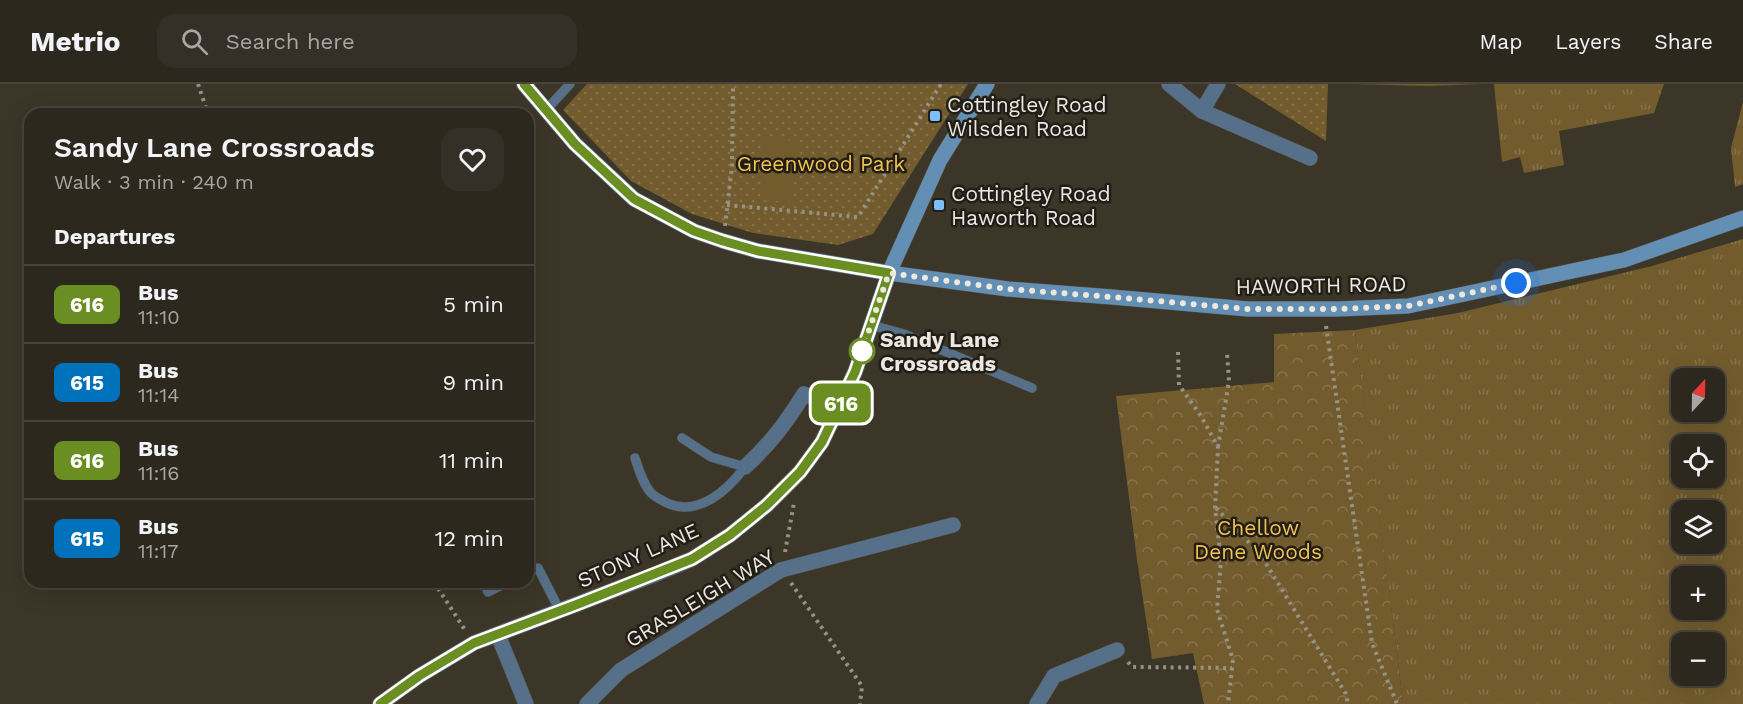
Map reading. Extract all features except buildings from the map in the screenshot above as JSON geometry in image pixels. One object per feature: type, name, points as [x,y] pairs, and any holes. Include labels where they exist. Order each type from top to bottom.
[{"type":"main road","name":"HAWORTH ROAD","points":[[524,84],[575,144],[634,199],[694,231],[758,251],[889,273],[1008,289],[1234,309],[1408,306],[1624,260],[1743,218]]},
{"type":"main road","points":[[889,273],[940,160],[987,84]]},
{"type":"street","points":[[1169,84],[1202,111],[1310,158]]},
{"type":"street","points":[[1202,111],[1218,84]]},
{"type":"street","name":"STONY LANE","points":[[380,704],[419,676],[474,643],[692,559],[730,535],[767,505],[800,472],[822,442],[855,372],[889,273]]},
{"type":"street","points":[[745,467],[759,455],[784,426],[804,394],[839,407]]},
{"type":"street","name":"GRASLEIGH WAY","points":[[586,704],[621,670],[781,570],[953,525]]},
{"type":"street","points":[[498,635],[526,704]]},
{"type":"street","points":[[1037,704],[1054,676],[1118,650]]},
{"type":"lane","points":[[546,110],[570,84]]},
{"type":"lane","points":[[871,325],[904,334],[1032,388]]},
{"type":"lane","points":[[635,459],[651,492],[663,501],[680,508],[695,507],[714,497],[745,467],[711,457],[682,438]]},
{"type":"lane","points":[[534,570],[538,568],[560,611]]},
{"type":"path","points":[[198,84],[206,108]]},
{"type":"path","points":[[723,241],[732,166],[733,84]]},
{"type":"path","points":[[728,205],[858,217],[941,84]]},
{"type":"path","points":[[1324,309],[1372,644],[1397,704]]},
{"type":"path","points":[[1178,352],[1179,385],[1201,416],[1218,447]]},
{"type":"path","points":[[1227,353],[1229,381],[1218,447],[1215,508],[1221,561],[1217,609],[1233,660],[1228,704]]},
{"type":"path","points":[[800,472],[781,570],[862,686],[860,704]]},
{"type":"path","points":[[1215,508],[1260,554],[1346,694],[1348,704]]},
{"type":"path","points":[[438,588],[474,643]]},
{"type":"path","points":[[1118,650],[1132,667],[1232,668]]},
{"type":"green space","name":"Greenwood Park","points":[[587,84],[968,84],[873,234],[838,245],[753,233],[692,214],[631,181],[563,110]]},
{"type":"green space","points":[[1235,84],[1328,84],[1326,141]]},
{"type":"green space","points":[[1355,84],[1481,84],[1428,86]]},
{"type":"green space","points":[[1494,84],[1664,84],[1654,113],[1559,131],[1564,165],[1524,173],[1520,157],[1502,162]]},
{"type":"green space","points":[[1743,102],[1743,184],[1735,187],[1731,148]]},
{"type":"green space","points":[[764,139],[797,141],[793,202],[760,200]]},
{"type":"green space","points":[[1743,239],[1743,704],[1403,704],[1355,330],[1458,313],[1652,266]]},
{"type":"green space","name":"Chellow Dene Woods","points":[[1355,330],[1403,704],[1204,704],[1193,653],[1152,659],[1116,396],[1274,382],[1274,334]]},
{"type":"bus line","name":"616","points":[[380,704],[419,676],[474,643],[692,559],[730,535],[767,505],[800,472],[822,442],[855,372],[889,273],[758,251],[694,231],[634,199],[575,144],[524,84]]},
{"type":"place","name":"Cottingley Road Wilsden Road","points":[[935,116]]},
{"type":"place","name":"Cottingley Road Haworth Road","points":[[939,205]]},
{"type":"place","name":"Sandy Lane Crossroads","points":[[862,351]]},
{"type":"route","points":[[862,351],[860,356],[889,273],[1008,289],[1234,309],[1408,306],[1516,283]]}]
